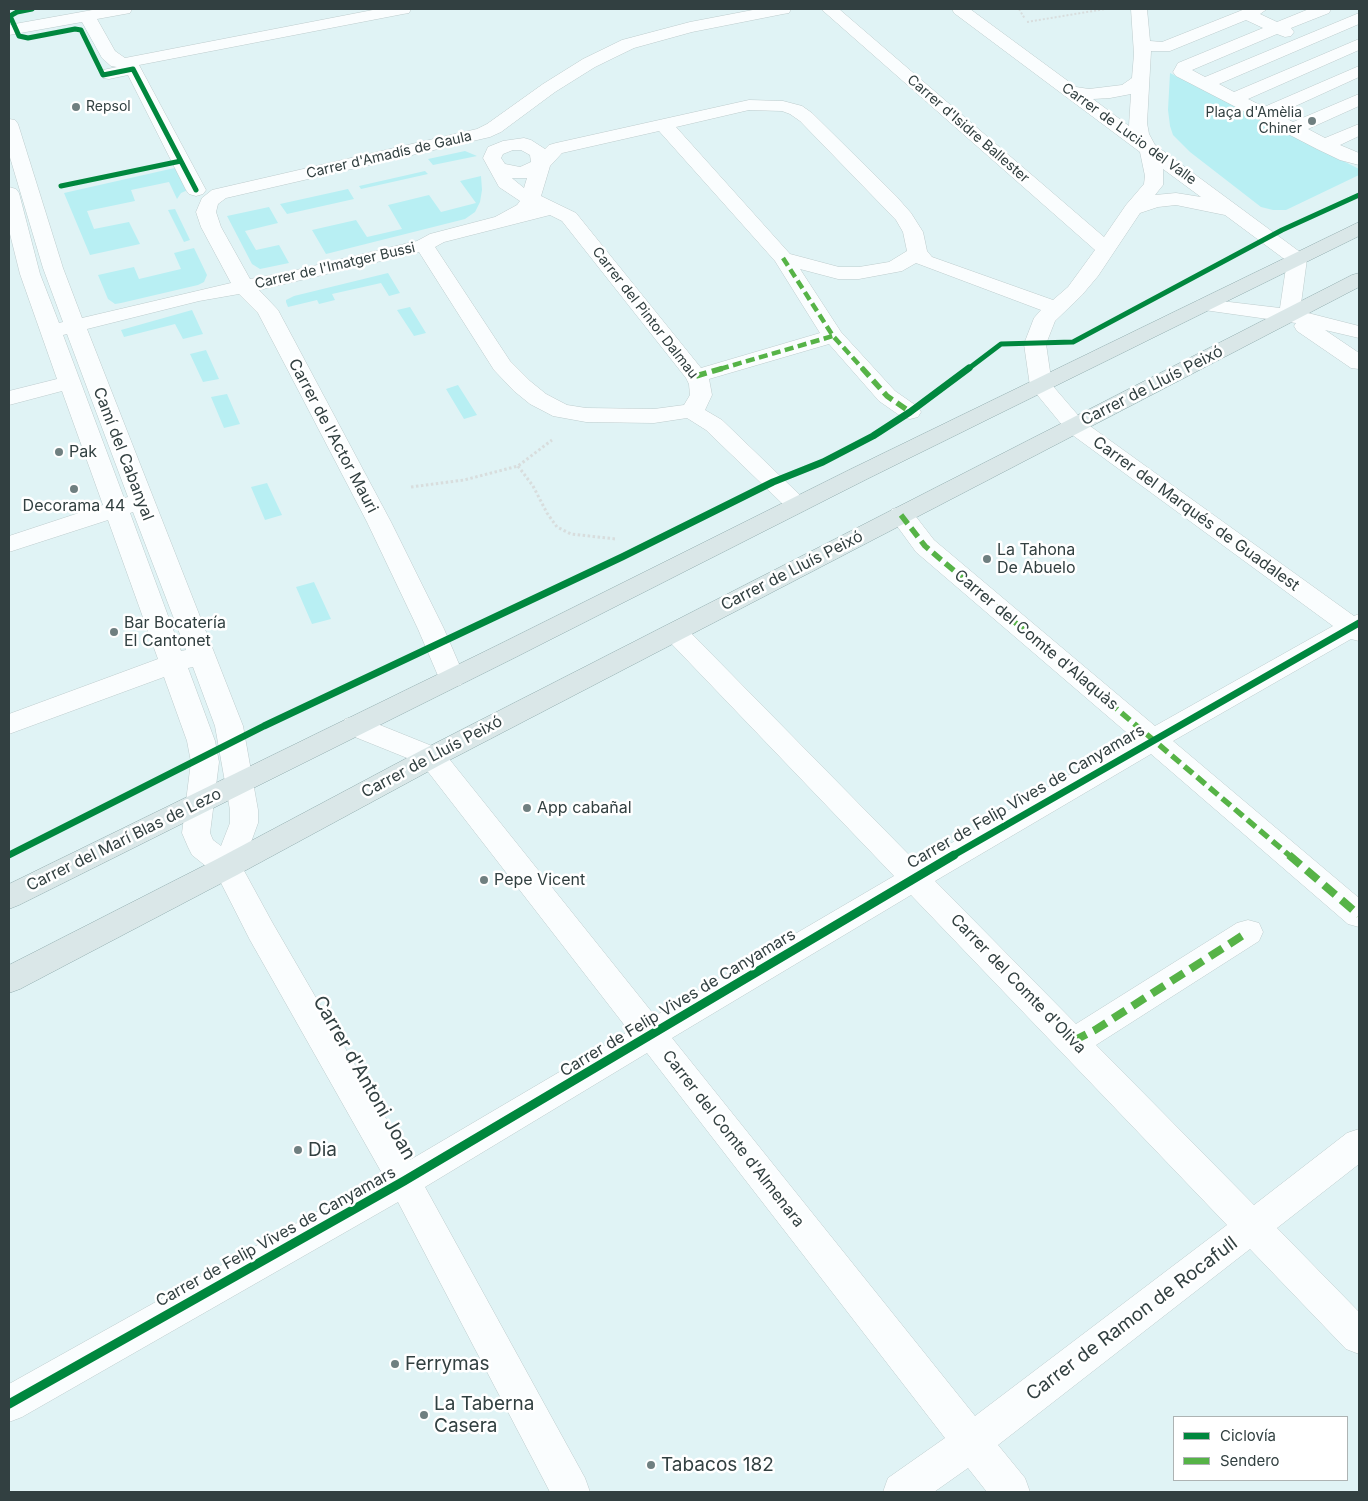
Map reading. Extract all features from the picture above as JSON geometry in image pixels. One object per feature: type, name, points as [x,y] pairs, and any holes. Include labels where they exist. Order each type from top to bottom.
[{"type":"main road","points":[[240,783],[797,505],[1359,228]]},
{"type":"main road","name":"Carrer de Lluís Peixó","points":[[227,867],[432,757],[1359,279]]},
{"type":"main road","name":"Carrer del Marí Blas de Lezo","points":[[9,897],[240,783]]},
{"type":"main road","points":[[9,980],[227,867]]},
{"type":"street","points":[[9,30],[124,9]]},
{"type":"street","points":[[87,16],[108,54],[117,62],[135,62],[404,9]]},
{"type":"street","name":"Carrer d'Amadís de Gaula","points":[[202,196],[219,194],[492,133],[542,93],[589,62],[628,44],[690,27],[783,9]]},
{"type":"street","name":"Carrer d'Isidre Ballester","points":[[829,9],[1106,249]]},
{"type":"street","name":"Carrer de Lucio del Valle","points":[[960,9],[1297,259]]},
{"type":"street","points":[[1041,386],[1035,344],[1045,318],[1092,272],[1133,209],[1153,185],[1155,176],[1152,156],[1140,134],[1138,123],[1142,46],[1139,9]]},
{"type":"street","points":[[1323,9],[1181,70],[1186,76],[1324,145],[1347,156],[1359,159]]},
{"type":"street","points":[[1142,46],[1164,47],[1252,11],[1276,28],[1359,69]]},
{"type":"street","points":[[1203,84],[1359,18]]},
{"type":"street","name":"Carrer de l'Actor Mauri","points":[[83,34],[103,75],[133,69],[181,161],[202,196],[211,227],[244,286],[267,310],[379,522],[452,678]]},
{"type":"street","points":[[1232,99],[1359,44]]},
{"type":"street","points":[[1262,114],[1359,69]]},
{"type":"street","points":[[1070,91],[1089,94],[1110,93],[1128,89],[1141,80]]},
{"type":"street","points":[[1292,129],[1359,99]]},
{"type":"street","points":[[524,144],[502,147],[495,151],[494,163],[503,171],[529,172],[541,164],[550,154],[566,146],[749,104],[775,105],[796,110],[806,116],[904,217],[913,232],[917,252],[925,261],[1056,308]]},
{"type":"street","name":"Camí del Cabanyal","points":[[9,124],[31,273],[74,326],[199,654],[229,726],[240,783],[244,823],[227,867],[202,847],[196,833],[198,804],[205,762],[201,741],[51,332],[31,273],[9,193]]},
{"type":"street","points":[[663,124],[784,258],[833,336],[887,396],[910,412]]},
{"type":"street","points":[[1324,145],[1359,129]]},
{"type":"street","points":[[492,133],[537,150],[540,155],[541,164],[530,199],[524,209],[501,222]]},
{"type":"street","name":"Carrer del Pintor Dalmau","points":[[492,133],[488,140],[494,163],[506,183],[530,199],[569,217],[696,376],[700,384],[701,395],[698,404],[691,411]]},
{"type":"street","points":[[1133,209],[1155,201],[1176,199],[1214,205],[1249,222]]},
{"type":"street","points":[[424,245],[437,238],[550,209]]},
{"type":"street","name":"Carrer de l'Imatger Bussi","points":[[51,332],[199,294],[284,279],[424,245],[502,365],[522,386],[538,399],[561,411],[586,415],[654,416],[691,411]]},
{"type":"street","points":[[784,258],[838,273],[859,273],[895,267],[908,260],[917,252]]},
{"type":"street","points":[[1289,315],[1297,259]]},
{"type":"street","points":[[1204,305],[1289,315],[1359,332]]},
{"type":"street","points":[[1289,315],[1359,363]]},
{"type":"street","points":[[696,376],[833,336]]},
{"type":"street","points":[[9,398],[70,382]]},
{"type":"street","name":"Carrer del Marqués de Guadalest","points":[[1041,386],[1075,426],[1357,628]]},
{"type":"street","points":[[691,411],[714,424],[797,505]]},
{"type":"street","points":[[9,544],[140,501]]},
{"type":"street","name":"Carrer del Comte d'Alaquàs","points":[[901,515],[925,546],[1359,915]]},
{"type":"street","name":"Carrer de Felip Vives de Canyamars","points":[[9,1404],[404,1181],[915,878],[1154,739],[1357,628]]},
{"type":"street","name":"Carrer del Comte d'Oliva","points":[[675,632],[1073,1040],[1359,1337]]},
{"type":"street","points":[[9,724],[199,654]]},
{"type":"street","name":"Carrer del Comte d'Almenara","points":[[355,726],[432,757],[1011,1492]]},
{"type":"street","name":"Carrer d'Antoni Joan","points":[[227,867],[261,931],[404,1181],[571,1492]]},
{"type":"street","points":[[1073,1040],[1095,1030],[1248,932]]},
{"type":"street","name":"Carrer de Ramon de Rocafull","points":[[902,1492],[972,1442],[1359,1144]]},
{"type":"path","points":[[1019,9],[1026,22],[1105,9]]},
{"type":"path","points":[[61,186],[181,161]]},
{"type":"path","points":[[411,487],[464,480],[518,466],[552,440]]},
{"type":"path","points":[[518,466],[533,486],[547,513],[557,527],[571,534],[616,539]]},
{"type":"shaded area","points":[[1170,73],[1359,169],[1359,175],[1286,210],[1273,210],[1261,207],[1190,152],[1173,135],[1168,110]]},
{"type":"shaded area","points":[[465,151],[477,156],[433,165],[428,159]]},
{"type":"shaded area","points":[[179,167],[190,189],[181,193],[177,199],[169,182],[131,190],[135,201],[87,211],[94,229],[129,222],[140,244],[90,255],[64,193]]},
{"type":"shaded area","points":[[425,171],[428,174],[361,189],[359,186]]},
{"type":"shaded area","points":[[481,176],[482,190],[480,202],[475,212],[465,219],[326,254],[312,230],[356,220],[367,237],[402,229],[388,205],[429,195],[441,212],[476,203],[460,181]]},
{"type":"shaded area","points":[[348,189],[354,199],[287,214],[280,204]]},
{"type":"shaded area","points":[[269,207],[278,223],[245,231],[256,250],[279,245],[289,263],[260,269],[252,264],[227,216]]},
{"type":"shaded area","points":[[175,209],[190,240],[184,242],[168,210]]},
{"type":"shaded area","points":[[194,248],[207,275],[204,282],[121,303],[115,304],[108,299],[98,275],[134,267],[139,279],[181,269],[174,253]]},
{"type":"shaded area","points":[[388,273],[400,293],[389,296],[381,283],[332,294],[335,300],[319,304],[317,300],[288,307],[286,302],[286,300],[294,296]]},
{"type":"shaded area","points":[[410,307],[426,333],[414,336],[397,310]]},
{"type":"shaded area","points":[[192,310],[203,334],[183,339],[175,324],[124,337],[121,330]]},
{"type":"shaded area","points":[[206,350],[219,379],[203,382],[190,354]]},
{"type":"shaded area","points":[[458,385],[477,415],[464,419],[446,389]]},
{"type":"shaded area","points":[[227,394],[240,424],[224,428],[211,397]]},
{"type":"shaded area","points":[[267,483],[282,515],[265,520],[251,487]]},
{"type":"shaded area","points":[[314,582],[331,619],[312,624],[296,587]]},
{"type":"marked path","points":[[783,258],[833,336],[887,396],[910,412]]},
{"type":"marked path","points":[[696,376],[833,336]]},
{"type":"marked path","points":[[901,515],[925,546],[1359,915]]},
{"type":"marked path","points":[[1073,1041],[1095,1030],[1248,932]]},
{"type":"cycle path","points":[[32,9],[17,12],[10,16],[19,36],[28,38],[75,29],[81,30],[103,75],[133,69],[196,190]]},
{"type":"cycle path","points":[[61,186],[181,161]]},
{"type":"cycle path","points":[[9,855],[264,726],[622,557],[773,482],[823,462],[873,436],[910,412],[1001,344],[1073,342],[1282,230],[1359,195]]},
{"type":"cycle path","points":[[9,1404],[404,1181],[915,878],[1154,739],[1359,623]]},
{"type":"place","name":"Repsol","points":[[76,107]]},
{"type":"place","name":"Plaça d'Amèlia Chiner","points":[[1312,121]]},
{"type":"place","name":"Pak","points":[[59,452]]},
{"type":"place","name":"Decorama 44","points":[[74,489]]},
{"type":"place","name":"La Tahona De Abuelo","points":[[987,559]]},
{"type":"place","name":"Bar Bocatería El Cantonet","points":[[114,632]]},
{"type":"place","name":"App cabañal","points":[[527,808]]},
{"type":"place","name":"Pepe Vicent","points":[[484,880]]},
{"type":"place","name":"Dia","points":[[298,1150]]},
{"type":"place","name":"Ferrymas","points":[[395,1364]]},
{"type":"place","name":"La Taberna Casera","points":[[424,1415]]},
{"type":"place","name":"Tabacos 182","points":[[651,1465]]}]
